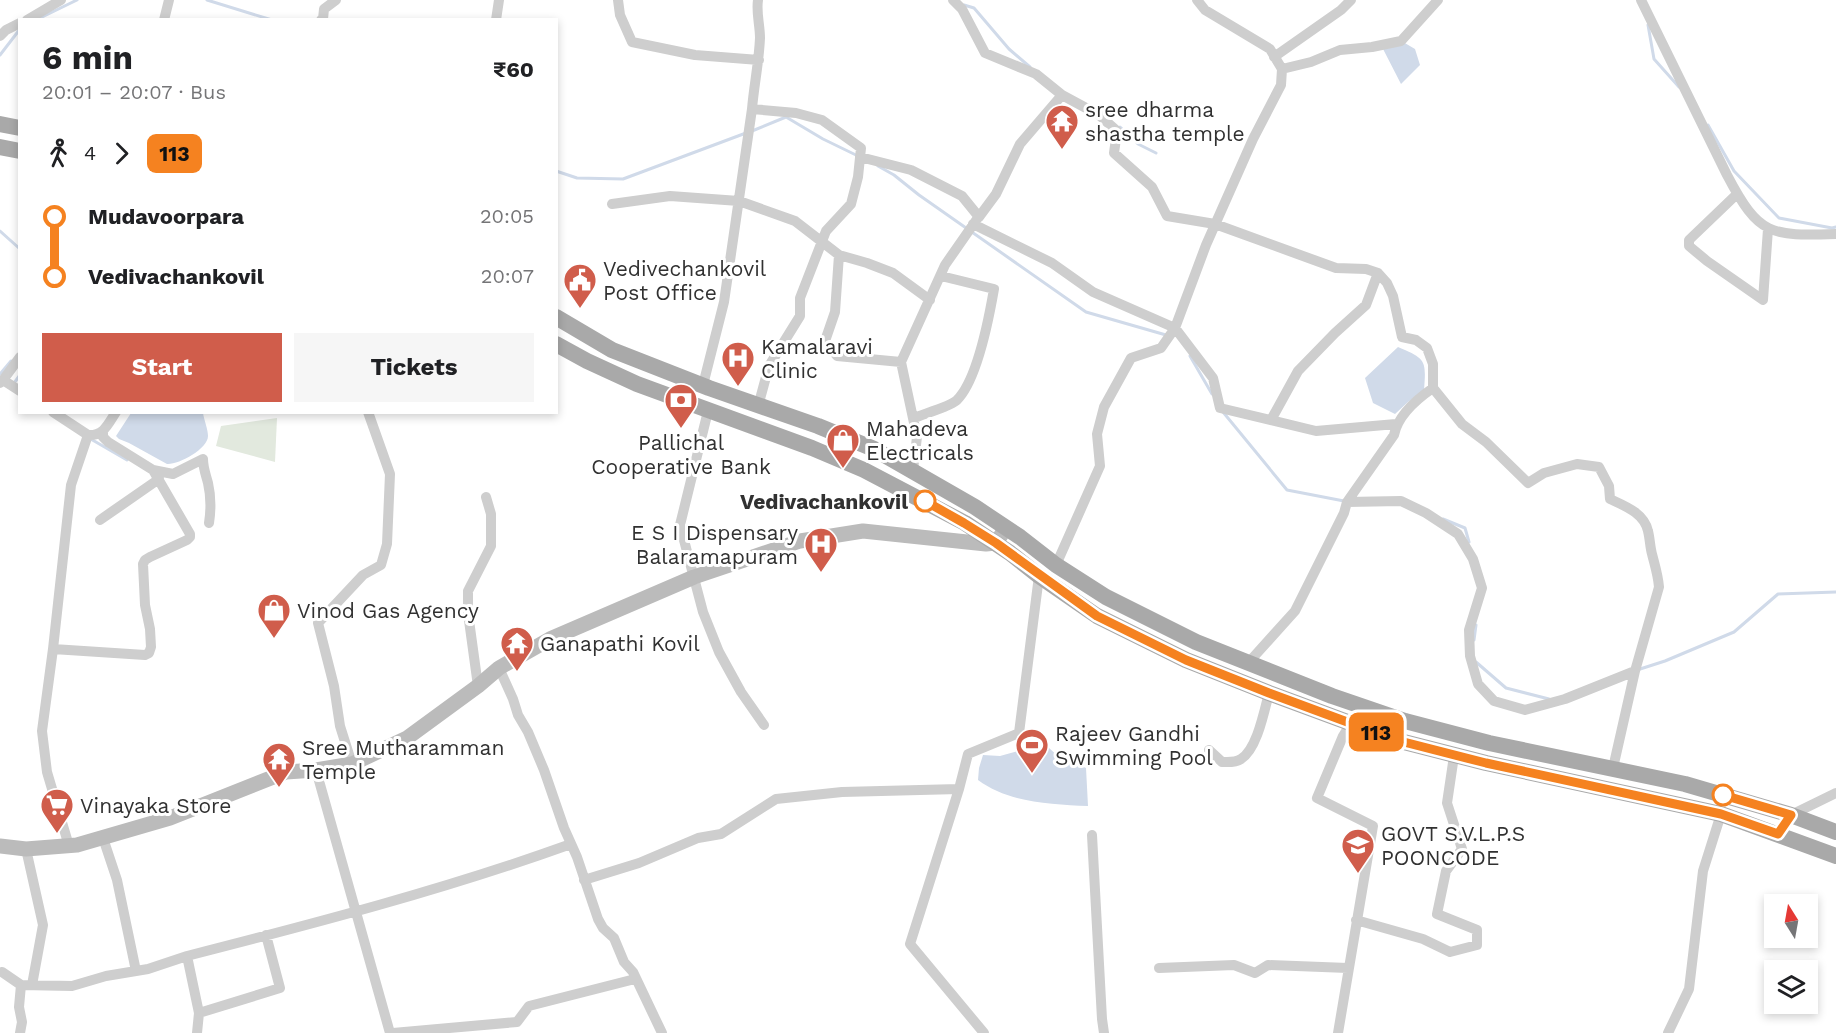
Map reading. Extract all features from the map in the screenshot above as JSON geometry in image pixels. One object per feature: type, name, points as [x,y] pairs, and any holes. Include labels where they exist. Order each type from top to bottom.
[{"type":"main road","points":[[0,124],[18,128]]},
{"type":"main road","points":[[0,147],[18,151]]},
{"type":"main road","points":[[558,318],[612,350],[874,449],[975,507],[1020,537],[1056,565],[1116,602],[1196,642],[1342,700],[1405,721],[1489,743],[1685,784],[1791,815],[1836,832]]},
{"type":"main road","points":[[558,345],[637,384],[812,448],[864,470],[955,517],[996,543],[1097,616],[1186,660],[1396,740],[1454,756],[1721,814],[1836,856]]},
{"type":"main road","points":[[996,543],[1005,529]]},
{"type":"main road","points":[[0,846],[26,849],[77,845],[170,818],[286,772],[352,764],[407,738],[499,668],[550,639],[694,577],[800,541],[863,531],[986,544],[996,543]]},
{"type":"street","points":[[30,18],[61,0]]},
{"type":"street","points":[[164,18],[169,0]]},
{"type":"street","points":[[323,18],[324,9],[336,0]]},
{"type":"street","points":[[496,18],[499,0]]},
{"type":"street","points":[[618,0],[620,15],[633,42],[694,55],[759,60]]},
{"type":"street","points":[[703,386],[724,302],[748,140],[759,60],[758,0]]},
{"type":"street","points":[[953,0],[962,9],[985,53],[1036,74],[1062,95],[1099,115],[1117,131],[1114,153],[1152,187],[1167,216],[1215,224],[1336,268],[1366,269],[1378,273],[1387,283],[1393,296],[1402,337],[1416,340],[1427,348],[1432,364],[1433,387],[1462,423],[1486,442],[1528,483],[1544,473],[1577,464],[1599,467],[1609,486],[1610,499],[1630,508],[1642,518],[1648,529],[1659,587],[1635,671],[1613,768]]},
{"type":"street","points":[[1056,565],[1100,466],[1097,434],[1104,407],[1131,358],[1161,348],[1175,329],[1215,224],[1253,139],[1281,85],[1282,69],[1270,49],[1205,10],[1197,0]]},
{"type":"street","points":[[1205,10],[1211,0]]},
{"type":"street","points":[[1274,57],[1341,10],[1351,0]]},
{"type":"street","points":[[1282,69],[1311,62],[1340,50],[1401,41],[1438,0]]},
{"type":"street","points":[[1641,0],[1737,194],[1754,217],[1768,230],[1777,232],[1800,235],[1836,234]]},
{"type":"street","points":[[2,31],[18,24]]},
{"type":"street","points":[[913,470],[917,437],[901,362],[945,265],[996,194],[1020,144],[1062,95]]},
{"type":"street","points":[[752,109],[796,113],[822,120],[861,148],[858,177],[851,204],[826,231],[800,298],[800,316],[769,366],[760,399],[762,406]]},
{"type":"street","points":[[860,157],[911,170],[962,196],[976,221],[1052,263],[1093,292],[1175,329],[1213,378],[1220,408],[1316,431],[1396,424]]},
{"type":"street","points":[[1737,194],[1689,240],[1689,246],[1763,300],[1768,230]]},
{"type":"street","points":[[612,204],[670,196],[739,201],[795,221],[839,255],[893,273],[930,300]]},
{"type":"street","points":[[839,255],[835,312],[825,342],[837,356],[901,362]]},
{"type":"street","points":[[1271,420],[1298,371],[1366,305],[1378,273]]},
{"type":"street","points":[[914,418],[957,402],[974,375],[991,311],[994,289],[941,276]]},
{"type":"street","points":[[18,360],[2,382],[18,390]]},
{"type":"street","points":[[1250,662],[1295,611],[1344,513],[1347,502],[1394,435],[1396,424],[1419,397],[1433,387]]},
{"type":"street","points":[[708,411],[680,525],[703,612],[719,652],[741,692],[764,724]]},
{"type":"street","points":[[56,414],[87,438]]},
{"type":"street","points":[[69,846],[47,772],[42,731],[71,485],[87,438],[103,432],[115,414]]},
{"type":"street","points":[[352,764],[340,726],[334,686],[318,623],[363,575],[381,565],[387,544],[390,474],[369,414]]},
{"type":"street","points":[[53,650],[145,655],[149,652],[150,629],[145,605],[143,564],[150,556],[190,537],[156,474],[108,442],[103,437],[103,432]]},
{"type":"street","points":[[100,520],[156,474],[173,474],[200,466],[210,497],[209,523]]},
{"type":"street","points":[[478,686],[468,613],[468,591],[492,546],[491,514],[486,497]]},
{"type":"street","points":[[1347,502],[1401,501],[1426,513],[1458,534],[1473,560],[1482,588],[1469,630],[1470,656],[1478,684],[1494,701],[1525,710],[1564,699],[1635,671]]},
{"type":"street","points":[[984,1033],[910,944],[968,754],[1019,733],[1039,576]]},
{"type":"street","points":[[499,668],[518,715],[541,762],[598,919],[603,928],[614,938],[624,962],[633,972],[662,1033]]},
{"type":"street","points":[[1209,750],[1222,762],[1229,762],[1239,761],[1251,750],[1269,693]]},
{"type":"street","points":[[1338,1033],[1373,826],[1317,798],[1343,736],[1351,723]]},
{"type":"street","points":[[1356,920],[1423,939],[1450,952],[1477,945],[1477,930],[1437,914],[1446,871],[1462,849],[1447,803],[1454,756]]},
{"type":"street","points":[[316,770],[392,1033],[517,1022],[529,1006],[635,979]]},
{"type":"street","points":[[584,880],[639,863],[698,838],[721,834],[776,800],[842,792],[959,789]]},
{"type":"street","points":[[1778,834],[1791,815],[1836,793]]},
{"type":"street","points":[[1668,1033],[1689,990],[1703,871],[1721,814]]},
{"type":"street","points":[[1092,835],[1104,1033]]},
{"type":"street","points":[[103,838],[117,880],[136,971]]},
{"type":"street","points":[[2,972],[26,985],[72,986],[106,976],[148,969],[514,864],[571,844]]},
{"type":"street","points":[[20,1033],[22,1022],[19,1007],[43,925],[26,849]]},
{"type":"street","points":[[199,1013],[280,988],[266,935]]},
{"type":"street","points":[[187,956],[199,1013],[197,1033]]},
{"type":"street","points":[[1159,968],[1234,965],[1255,973],[1268,965],[1348,968]]},
{"type":"shaded area","points":[[277,418],[275,462],[216,446],[221,426]]},
{"type":"water","points":[[1398,39],[1415,49],[1420,65],[1401,84],[1382,47]]},
{"type":"water","points":[[1398,347],[1415,355],[1423,362],[1425,381],[1424,391],[1395,414],[1373,403],[1365,378]]},
{"type":"water","points":[[130,414],[203,414],[208,433],[207,441],[198,451],[172,464],[167,464],[116,436]]},
{"type":"water","name":"Rajeev Gandhi Swimming Pool","points":[[1027,740],[1049,748],[1059,757],[1086,768],[1088,806],[1045,803],[1017,798],[990,788],[978,780],[983,755],[1000,756],[1018,751]]},
{"type":"waterway","points":[[40,18],[77,0]]},
{"type":"waterway","points":[[207,0],[266,18]]},
{"type":"waterway","points":[[964,5],[974,8],[1009,49],[1030,67]]},
{"type":"waterway","points":[[1648,25],[1654,59],[1679,87]]},
{"type":"waterway","points":[[0,55],[18,32]]},
{"type":"waterway","points":[[752,131],[786,117],[858,156]]},
{"type":"waterway","points":[[1708,125],[1734,171],[1779,218],[1836,227]]},
{"type":"waterway","points":[[1120,127],[1138,144],[1156,153]]},
{"type":"waterway","points":[[558,172],[577,178],[623,179],[746,133]]},
{"type":"waterway","points":[[878,166],[894,175],[1086,312],[1166,335]]},
{"type":"waterway","points":[[0,231],[18,247]]},
{"type":"waterway","points":[[1190,356],[1212,394]]},
{"type":"waterway","points":[[0,374],[11,361]]},
{"type":"waterway","points":[[14,383],[18,378]]},
{"type":"waterway","points":[[1223,412],[1287,490],[1344,501]]},
{"type":"waterway","points":[[89,438],[127,460]]},
{"type":"waterway","points":[[1443,519],[1465,528],[1469,542]]},
{"type":"waterway","points":[[1637,670],[1665,661],[1734,632],[1778,594],[1836,592]]},
{"type":"waterway","points":[[1474,640],[1476,625]]},
{"type":"waterway","points":[[1476,662],[1506,688],[1549,699]]},
{"type":"bus line","name":"113","points":[[925,501],[996,543],[1097,616],[1186,660],[1316,711],[1396,740],[1454,756],[1721,814],[1778,834],[1791,815],[1723,795]]},
{"type":"place","name":"sree dharma shastha temple","points":[[1062,150]]},
{"type":"place","name":"Vedivechankovil Post Office","points":[[580,309]]},
{"type":"place","name":"Kamalaravi Clinic","points":[[738,387]]},
{"type":"place","name":"Pallichal Cooperative Bank","points":[[681,429]]},
{"type":"place","name":"Mahadeva Electricals","points":[[843,469]]},
{"type":"place","name":"Vedivachankovil","points":[[925,501]]},
{"type":"place","name":"E S I Dispensary Balaramapuram","points":[[821,573]]},
{"type":"place","name":"Vinod Gas Agency","points":[[274,639]]},
{"type":"place","name":"Ganapathi Kovil","points":[[517,672]]},
{"type":"place","name":"Rajeev Gandhi Swimming Pool","points":[[1032,774]]},
{"type":"place","name":"Sree Mutharamman Temple","points":[[279,788]]},
{"type":"place","name":"Vinayaka Store","points":[[57,834]]},
{"type":"place","name":"GOVT S.V.L.P.S POONCODE","points":[[1358,874]]}]
